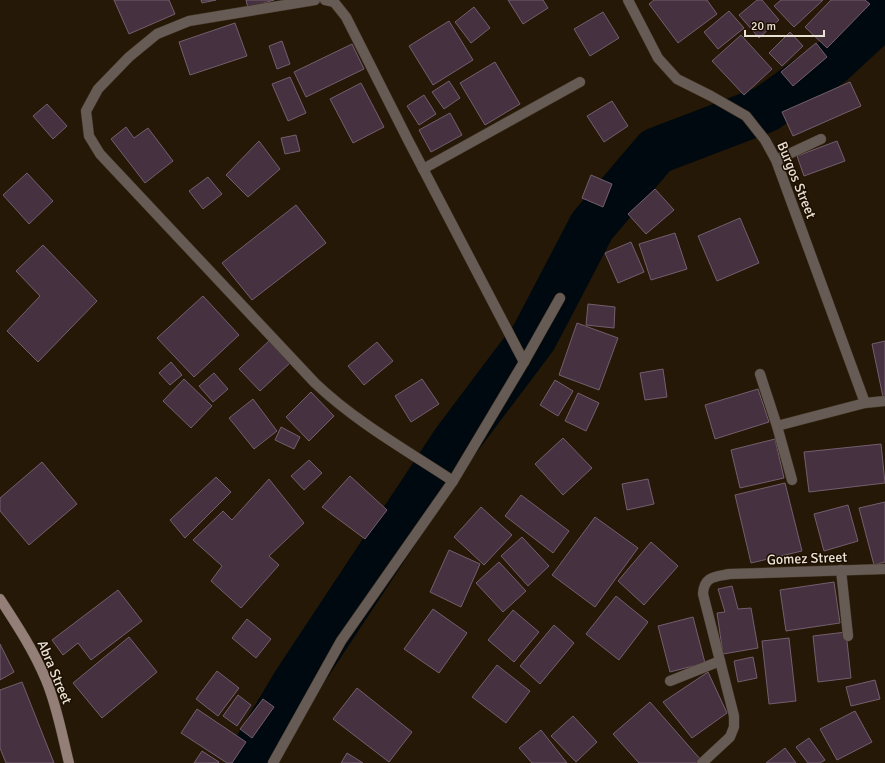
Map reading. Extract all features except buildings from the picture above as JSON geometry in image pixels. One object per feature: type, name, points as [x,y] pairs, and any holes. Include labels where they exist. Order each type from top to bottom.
[{"type":"street","points":[[315,0],[189,21],[157,34],[129,57],[98,89],[86,111],[89,136],[100,154],[315,383],[334,400],[401,448],[453,481]]},
{"type":"street","points":[[325,0],[334,2],[346,17],[423,169],[524,362]]},
{"type":"street","name":"Burgos Street","points":[[628,0],[658,58],[677,79],[746,116],[765,140],[776,160],[866,403]]},
{"type":"street","points":[[423,169],[580,82]]},
{"type":"street","points":[[776,160],[821,140]]},
{"type":"street","points":[[273,763],[341,641],[453,481],[524,362],[560,298]]},
{"type":"street","points":[[760,374],[777,426],[792,480]]},
{"type":"street","points":[[777,426],[866,403],[885,401]]},
{"type":"street","name":"Gomez Street","points":[[720,661],[702,594],[703,586],[710,578],[729,574],[885,569]]},
{"type":"street","points":[[840,570],[848,636]]},
{"type":"street","name":"Abra Street","points":[[0,599],[23,634],[46,680],[59,719],[69,763]]},
{"type":"street","points":[[670,681],[720,661],[734,716],[734,727],[730,737],[702,763]]},
{"type":"waterway","points":[[248,763],[295,684],[455,442],[534,337],[592,226],[656,151],[766,109],[832,62],[885,13]]}]
